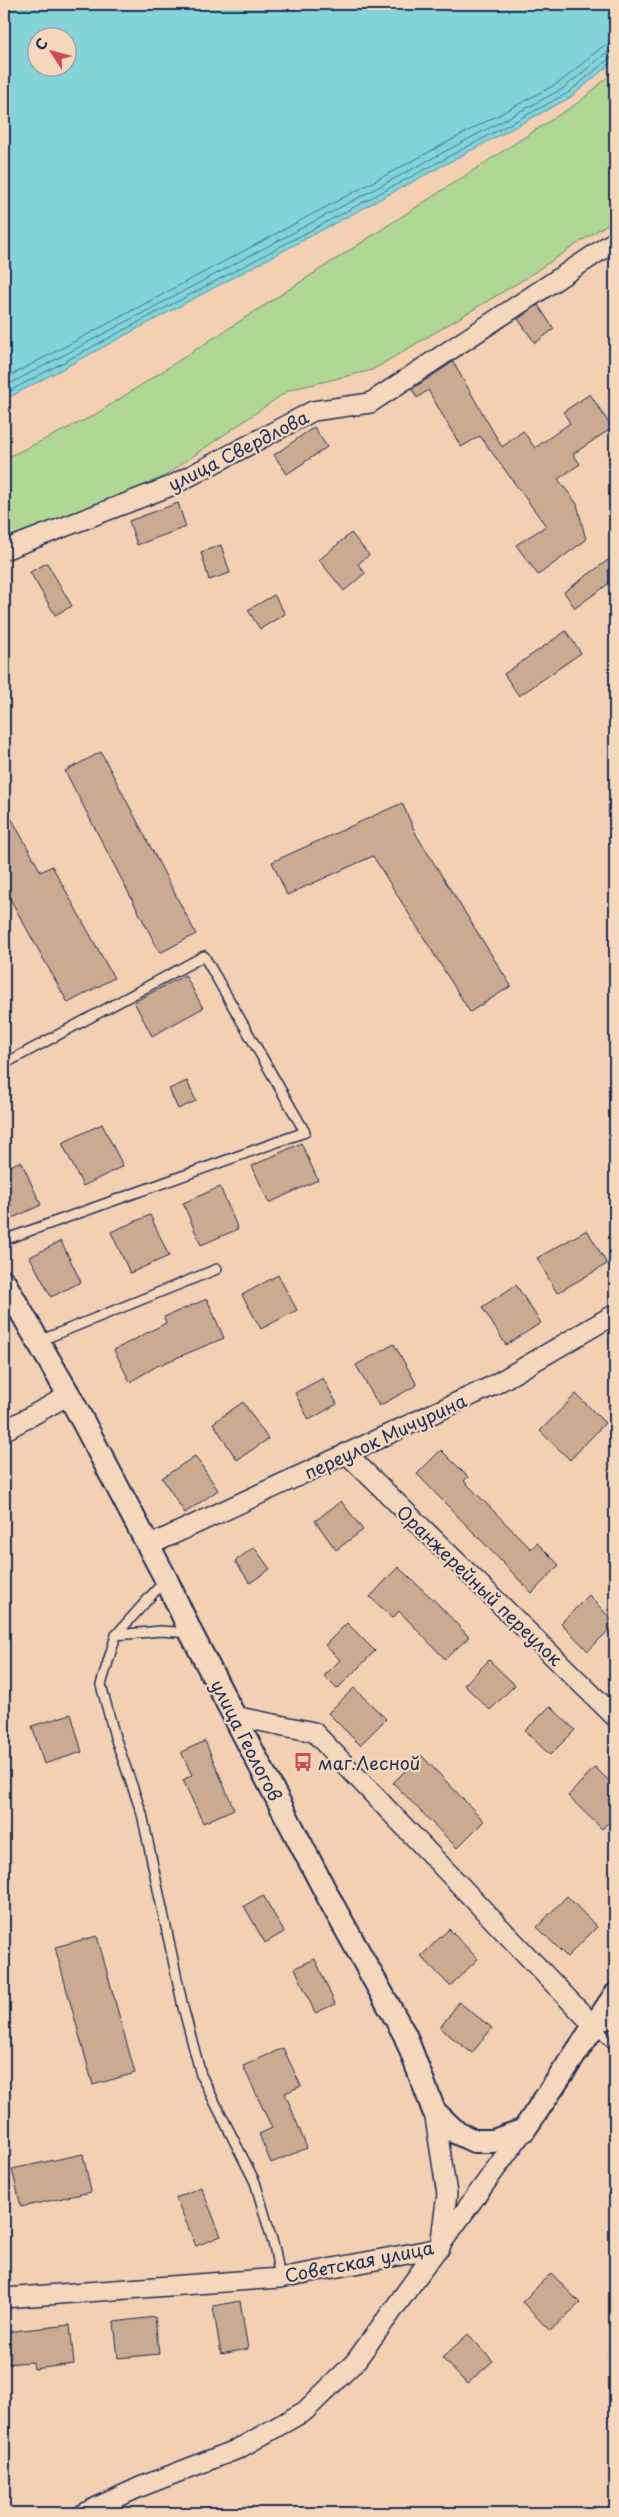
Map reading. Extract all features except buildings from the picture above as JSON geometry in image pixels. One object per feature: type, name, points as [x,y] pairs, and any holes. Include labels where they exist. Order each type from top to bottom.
[{"type":"street","name":"улица Свердлова","points":[[4,550],[171,486],[313,411],[370,403],[615,241]]},
{"type":"street","name":"улица Геологов","points":[[4,1282],[36,1342],[69,1396],[166,1578],[191,1633],[332,1904],[405,2035],[434,2111],[456,2133],[474,2141],[494,2141],[524,2130]]},
{"type":"street","name":"переулок Мичурина","points":[[148,1546],[492,1386],[615,1314]]},
{"type":"street","points":[[4,1431],[69,1396]]},
{"type":"street","name":"Оранжерейный переулок","points":[[346,1453],[615,1717]]},
{"type":"street","points":[[234,1716],[314,1732],[605,2025]]},
{"type":"street","name":"Советская улица","points":[[4,2298],[280,2278],[440,2248],[524,2130],[605,2025],[615,1995]]},
{"type":"street","points":[[84,2513],[140,2487],[238,2450],[305,2410],[355,2362],[440,2248],[447,2194],[434,2111]]},
{"type":"lane","points":[[4,1064],[204,956],[305,1132],[4,1240]]},
{"type":"lane","points":[[36,1342],[217,1269]]},
{"type":"lane","points":[[166,1578],[116,1635],[101,1685],[115,1737],[142,1814],[183,2007],[201,2075],[255,2182],[275,2250],[280,2278]]},
{"type":"lane","points":[[116,1635],[161,1630],[191,1633]]},
{"type":"lane","points":[[605,2025],[615,2046]]},
{"type":"shaded area","points":[[615,2314],[615,2370],[606,2354]]},
{"type":"green space","points":[[615,71],[615,219],[521,281],[372,370],[289,390],[154,483],[4,540],[4,459],[93,416],[579,102]]},
{"type":"water","points":[[4,4],[615,4],[615,60],[571,97],[4,400]]},
{"type":"place","name":"маг.Лесной","points":[[303,1762]]}]
